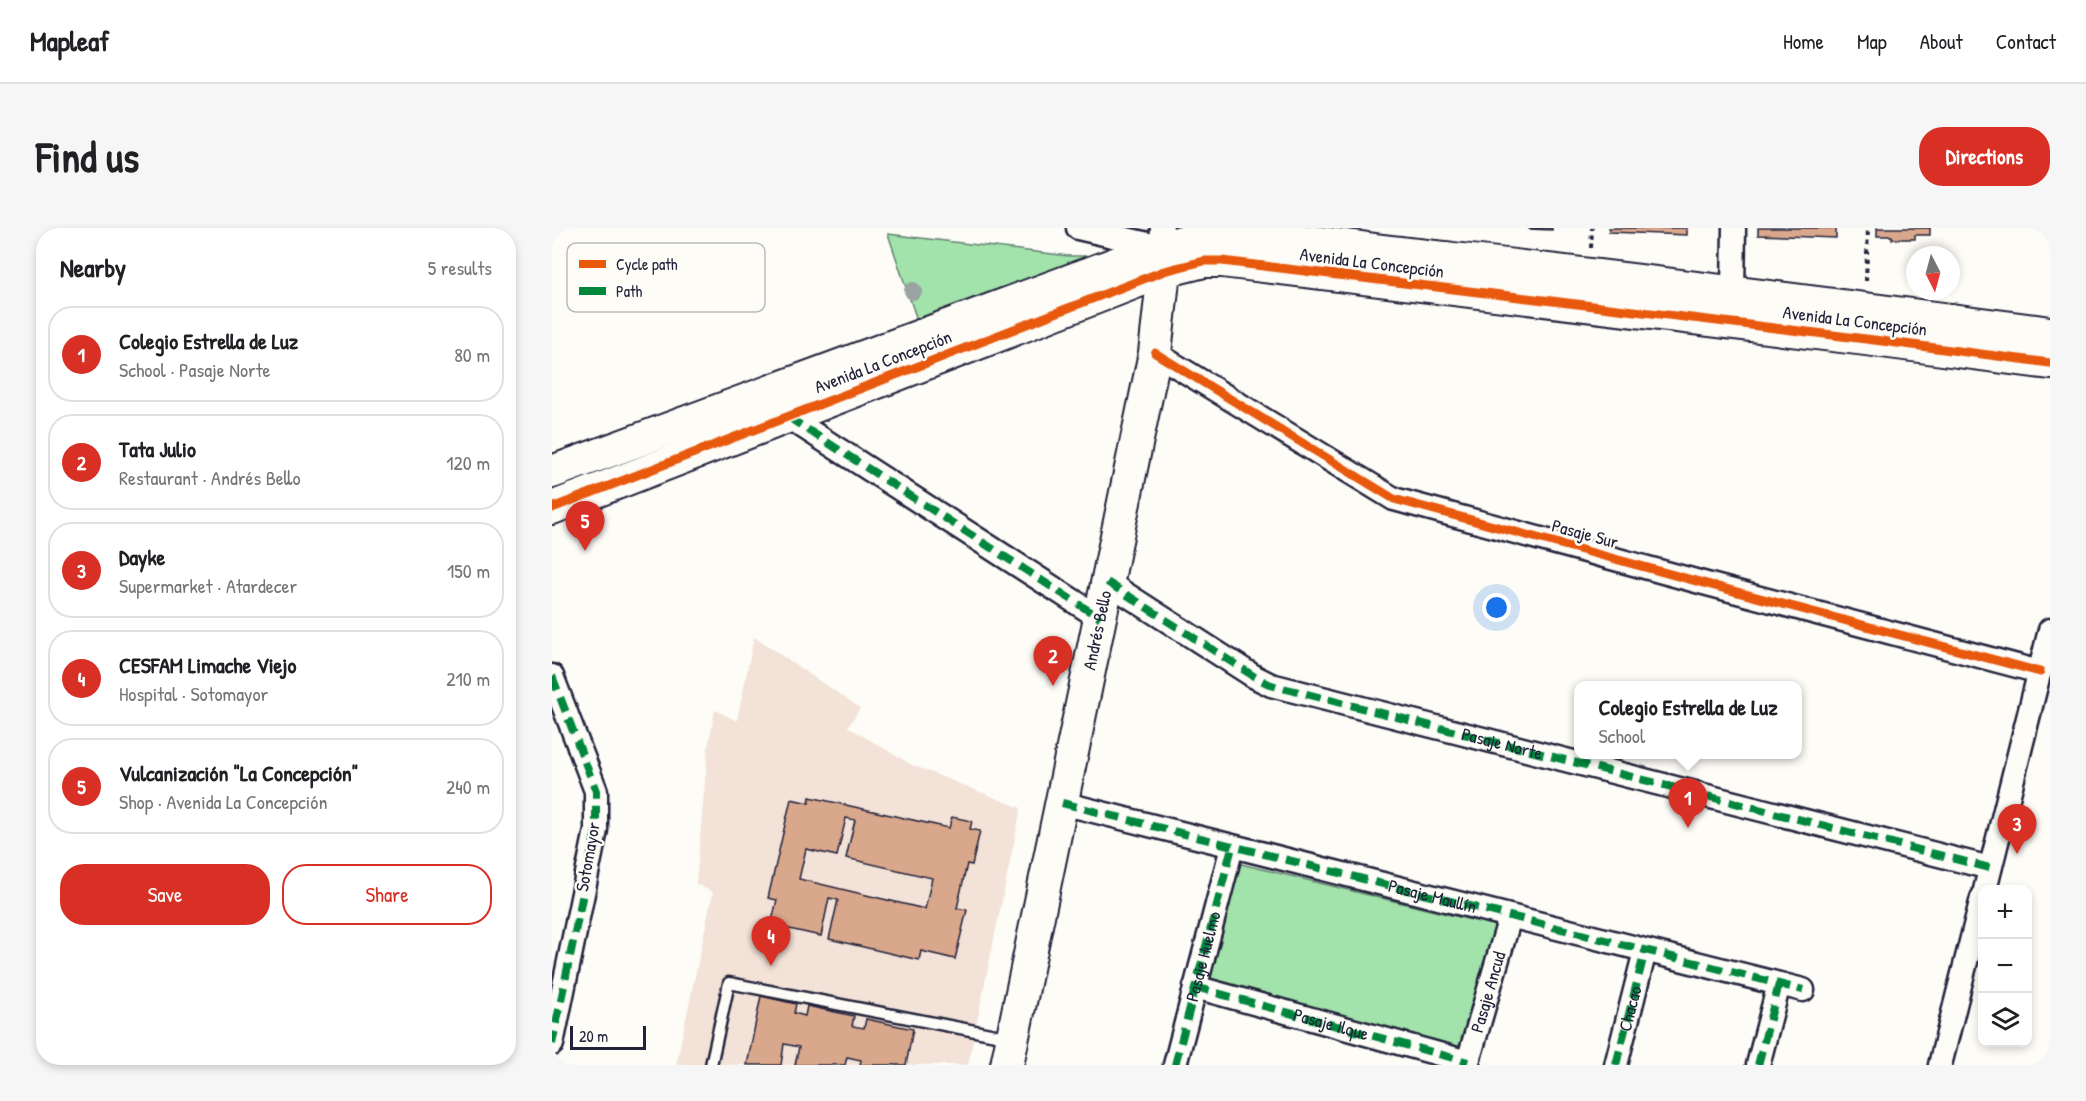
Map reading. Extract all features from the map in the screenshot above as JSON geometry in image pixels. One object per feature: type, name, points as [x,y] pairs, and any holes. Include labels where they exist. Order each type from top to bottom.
[{"type":"street","points":[[1078,228],[1162,249]]},
{"type":"street","points":[[1733,292],[1734,228]]},
{"type":"street","name":"Avenida La Concepción","points":[[552,472],[1180,242],[1206,239],[1258,237],[1733,292],[2050,333]]},
{"type":"street","name":"Avenida La Concepción","points":[[552,508],[788,417],[1162,249],[1204,261],[1222,261],[1863,338],[2050,363]]},
{"type":"street","name":"Andrés Bello","points":[[1010,1052],[1155,353],[1162,249]]},
{"type":"street","name":"Pasaje Sur","points":[[1155,353],[1394,499],[2040,672]]},
{"type":"street","points":[[788,417],[1100,618]]},
{"type":"street","name":"Pasaje Norte","points":[[1107,582],[1271,685],[1987,879]]},
{"type":"street","points":[[1987,879],[2050,630]]},
{"type":"street","name":"Sotomayor","points":[[552,676],[596,791],[596,830],[552,1044]]},
{"type":"street","name":"Pasaje Maullín","points":[[1062,803],[1803,990]]},
{"type":"street","name":"Pasaje Huelmo","points":[[1175,1065],[1232,847]]},
{"type":"street","name":"Pasaje Ancud","points":[[1467,1063],[1510,917]]},
{"type":"street","points":[[1940,1065],[1978,917]]},
{"type":"street","name":"Chacao","points":[[1616,1065],[1645,951]]},
{"type":"street","points":[[1758,1065],[1779,984]]},
{"type":"street","name":"Pasaje Ilque","points":[[1195,987],[1467,1063]]},
{"type":"lane","points":[[711,1065],[729,983],[1010,1052]]},
{"type":"path","points":[[1591,253],[1592,228]]},
{"type":"path","points":[[1866,280],[1868,228]]},
{"type":"shaded area","points":[[754,637],[860,708],[848,727],[912,765],[1021,808],[968,1065],[676,1065],[713,892],[696,884],[708,747],[715,710],[737,721]]},
{"type":"green space","points":[[888,234],[1069,256],[1106,256],[917,320]]},
{"type":"green space","points":[[1237,863],[1500,927],[1466,1051],[1207,981]]},
{"type":"building","points":[[1552,228],[1552,230],[1529,229]]},
{"type":"building","points":[[1609,228],[1687,228],[1687,235],[1609,232]]},
{"type":"building","points":[[1758,228],[1836,228],[1836,238],[1758,235]]},
{"type":"building","points":[[1877,228],[1930,228],[1930,235],[1915,235],[1915,239],[1892,239],[1892,236],[1877,236]]},
{"type":"building","points":[[810,797],[949,828],[952,817],[972,821],[970,829],[980,831],[972,865],[967,864],[957,908],[967,910],[955,959],[921,951],[919,960],[829,939],[838,900],[829,898],[821,936],[771,925],[777,900],[768,898],[791,799],[809,803]],"holes":[[[846,818],[855,820],[846,858],[932,878],[925,909],[799,879],[806,849],[837,856]]]},
{"type":"building","points":[[761,996],[796,1004],[794,1013],[805,1016],[807,1006],[854,1016],[852,1026],[864,1028],[866,1019],[913,1029],[906,1065],[860,1065],[861,1060],[847,1057],[845,1065],[795,1065],[799,1047],[784,1044],[781,1065],[747,1065]]},
{"type":"marked path","points":[[788,417],[1100,618]]},
{"type":"marked path","points":[[1107,582],[1271,685],[1990,868]]},
{"type":"marked path","points":[[552,676],[596,791],[596,830],[552,1044]]},
{"type":"marked path","points":[[1062,803],[1803,990]]},
{"type":"marked path","points":[[1175,1065],[1232,847]]},
{"type":"marked path","points":[[1616,1065],[1645,951]]},
{"type":"marked path","points":[[1758,1065],[1779,984]]},
{"type":"marked path","points":[[1195,987],[1468,1062]]},
{"type":"cycle path","points":[[552,508],[1164,271],[1204,261],[1222,261],[2050,363]]},
{"type":"cycle path","points":[[1155,353],[1394,499],[2040,672]]},
{"type":"place","name":"Vulcanización \"La Concepción\"","points":[[585,551]]},
{"type":"place","name":"Tata Julio","points":[[1053,686]]},
{"type":"place","name":"Colegio Estrella de Luz","points":[[1688,828]]},
{"type":"place","name":"Dayke","points":[[2017,854]]},
{"type":"place","name":"CESFAM Limache Viejo","points":[[771,966]]}]
